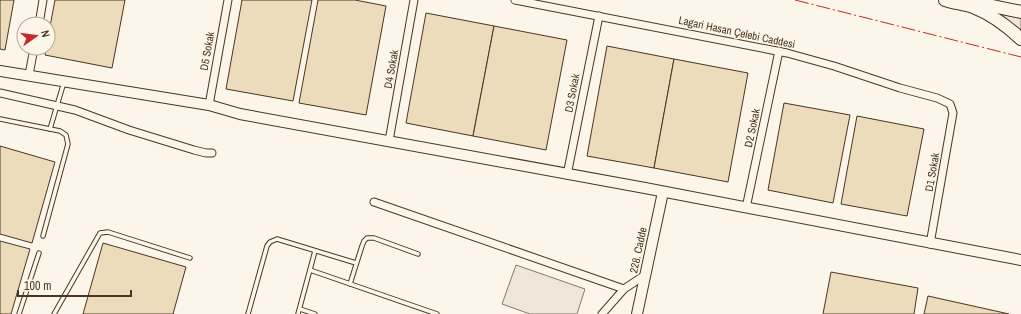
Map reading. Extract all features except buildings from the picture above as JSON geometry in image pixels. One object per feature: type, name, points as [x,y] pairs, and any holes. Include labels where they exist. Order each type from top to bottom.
[{"type":"highway","points":[[945,0],[973,7],[991,16],[1021,39]]},
{"type":"highway","points":[[960,0],[1021,12]]},
{"type":"street","points":[[40,16],[43,0]]},
{"type":"street","name":"D5 Sokak","points":[[209,106],[228,0]]},
{"type":"street","name":"D4 Sokak","points":[[389,141],[414,0]]},
{"type":"street","name":"Lagari Hasan Çelebi Caddesi","points":[[515,0],[779,52],[834,66],[900,88],[937,98],[950,104]]},
{"type":"street","name":"D3 Sokak","points":[[567,175],[599,16]]},
{"type":"street","name":"D2 Sokak","points":[[746,208],[779,52]]},
{"type":"street","points":[[29,75],[33,56]]},
{"type":"street","points":[[0,71],[209,106],[240,114],[1021,260]]},
{"type":"street","points":[[0,93],[57,105],[96,116],[129,130],[194,150],[212,153]]},
{"type":"street","name":"D1 Sokak","points":[[930,244],[953,113],[950,104]]},
{"type":"street","name":"228. Cadde","points":[[637,314],[663,192]]},
{"type":"street","points":[[374,202],[624,289]]},
{"type":"street","points":[[602,314],[624,289],[645,275]]},
{"type":"lane","points":[[50,129],[64,81]]},
{"type":"lane","points":[[0,119],[60,131],[66,135],[68,144],[43,236]]},
{"type":"lane","points":[[54,314],[100,233],[108,232],[190,258]]},
{"type":"lane","points":[[350,284],[362,246],[367,238],[374,238],[418,254]]},
{"type":"lane","points":[[248,314],[266,246],[270,242],[277,239],[356,263]]},
{"type":"lane","points":[[298,314],[315,251]]},
{"type":"lane","points":[[19,314],[38,253]]},
{"type":"lane","points":[[310,270],[437,314]]},
{"type":"lane","points":[[300,309],[314,314]]},
{"type":"shaded area","points":[[999,14],[1021,18],[1021,31]]},
{"type":"shaded area","points":[[516,265],[585,289],[577,314],[530,314],[502,304]]},
{"type":"power","points":[[795,0],[1021,57]]}]
